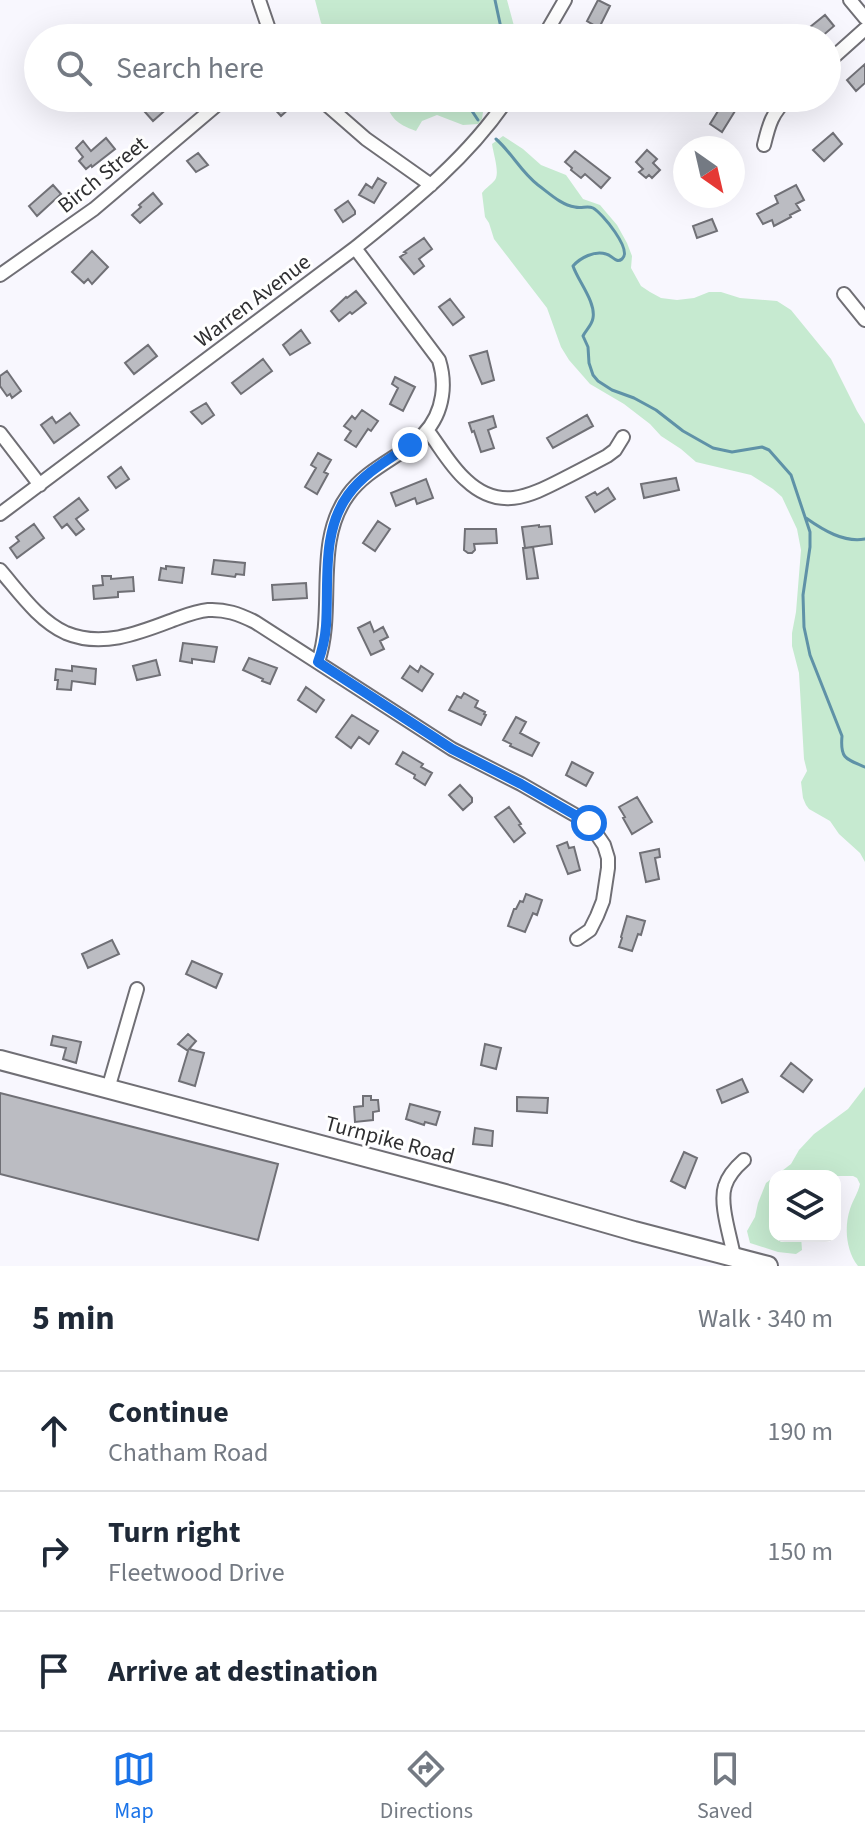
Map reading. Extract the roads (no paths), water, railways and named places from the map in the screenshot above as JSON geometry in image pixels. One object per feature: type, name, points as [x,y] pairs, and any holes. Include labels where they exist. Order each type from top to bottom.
[{"type":"main road","name":"Turnpike Road","points":[[0,1060],[768,1266]]},
{"type":"street","points":[[259,0],[267,24]]},
{"type":"street","points":[[551,24],[565,0]]},
{"type":"street","points":[[850,0],[865,18]]},
{"type":"street","points":[[841,50],[865,29]]},
{"type":"street","name":"Birch Street","points":[[0,275],[94,209],[208,112]]},
{"type":"street","points":[[335,112],[366,139],[431,185]]},
{"type":"street","name":"Warren Avenue","points":[[0,514],[355,248],[431,185],[469,148],[498,112]]},
{"type":"street","points":[[764,145],[775,112]]},
{"type":"street","points":[[318,662],[326,630],[328,552],[336,518],[353,489],[428,431],[437,416],[442,396],[443,377],[439,360],[355,248]]},
{"type":"street","points":[[844,294],[865,320]]},
{"type":"street","points":[[428,431],[466,481],[486,494],[508,499],[540,491],[607,456],[623,437]]},
{"type":"street","points":[[0,433],[40,485]]},
{"type":"street","points":[[0,570],[49,622],[83,638],[103,640],[123,637],[206,610],[239,614],[452,749],[589,823],[604,845],[608,868],[603,901],[597,916],[590,930],[577,939]]},
{"type":"street","points":[[108,1089],[137,989]]},
{"type":"street","points":[[734,1257],[724,1206],[724,1186],[744,1160]]},
{"type":"waterway","points":[[495,0],[500,24]]},
{"type":"waterway","points":[[473,112],[478,120]]},
{"type":"waterway","points":[[496,139],[532,180],[570,206],[591,207],[597,211],[620,240],[624,254],[622,259],[597,253],[573,266],[592,305],[592,321],[583,336],[588,347],[589,363],[598,381],[656,410],[683,431],[713,448],[732,452],[762,447],[769,450],[791,475],[810,532],[803,595],[804,627],[810,655],[842,736],[843,753],[865,767]]},
{"type":"waterway","points":[[806,518],[842,537],[865,539]]}]
